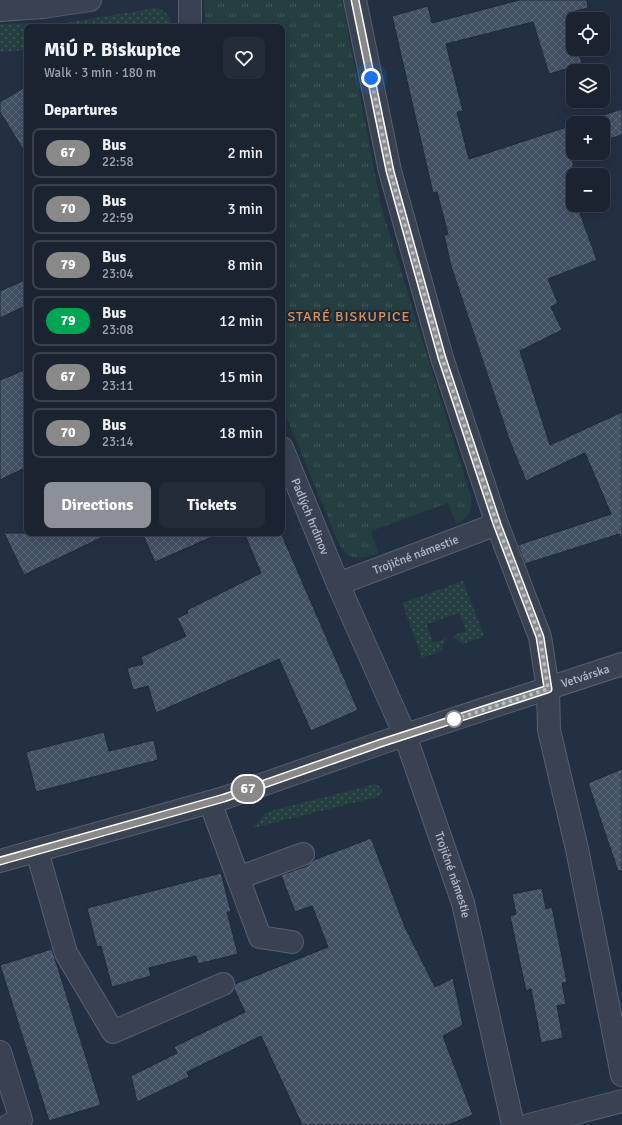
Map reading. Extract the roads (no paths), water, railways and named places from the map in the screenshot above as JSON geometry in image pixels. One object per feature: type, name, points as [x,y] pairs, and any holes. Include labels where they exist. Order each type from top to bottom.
[{"type":"street","points":[[0,10],[43,7],[90,0]]},
{"type":"street","points":[[190,0],[190,24]]},
{"type":"street","points":[[355,0],[390,171],[442,358],[497,524],[540,637],[548,689],[549,730],[584,847],[622,1074]]},
{"type":"street","name":"Padlých hrdinov","points":[[285,455],[338,584]]},
{"type":"street","name":"Trojičné námestie","points":[[497,524],[338,584],[405,735],[463,903],[513,1125]]},
{"type":"street","name":"Vetvárska","points":[[0,861],[210,802],[405,735],[622,664]]},
{"type":"street","points":[[210,802],[260,937],[292,942]]},
{"type":"street","points":[[37,851],[66,953],[113,1032],[223,984]]},
{"type":"street","points":[[238,878],[303,854]]},
{"type":"street","points":[[0,1052],[21,1120],[9,1125]]},
{"type":"street","points":[[529,1125],[622,1101]]},
{"type":"district","name":"STARÉ BISKUPICE","points":[[349,316]]}]
